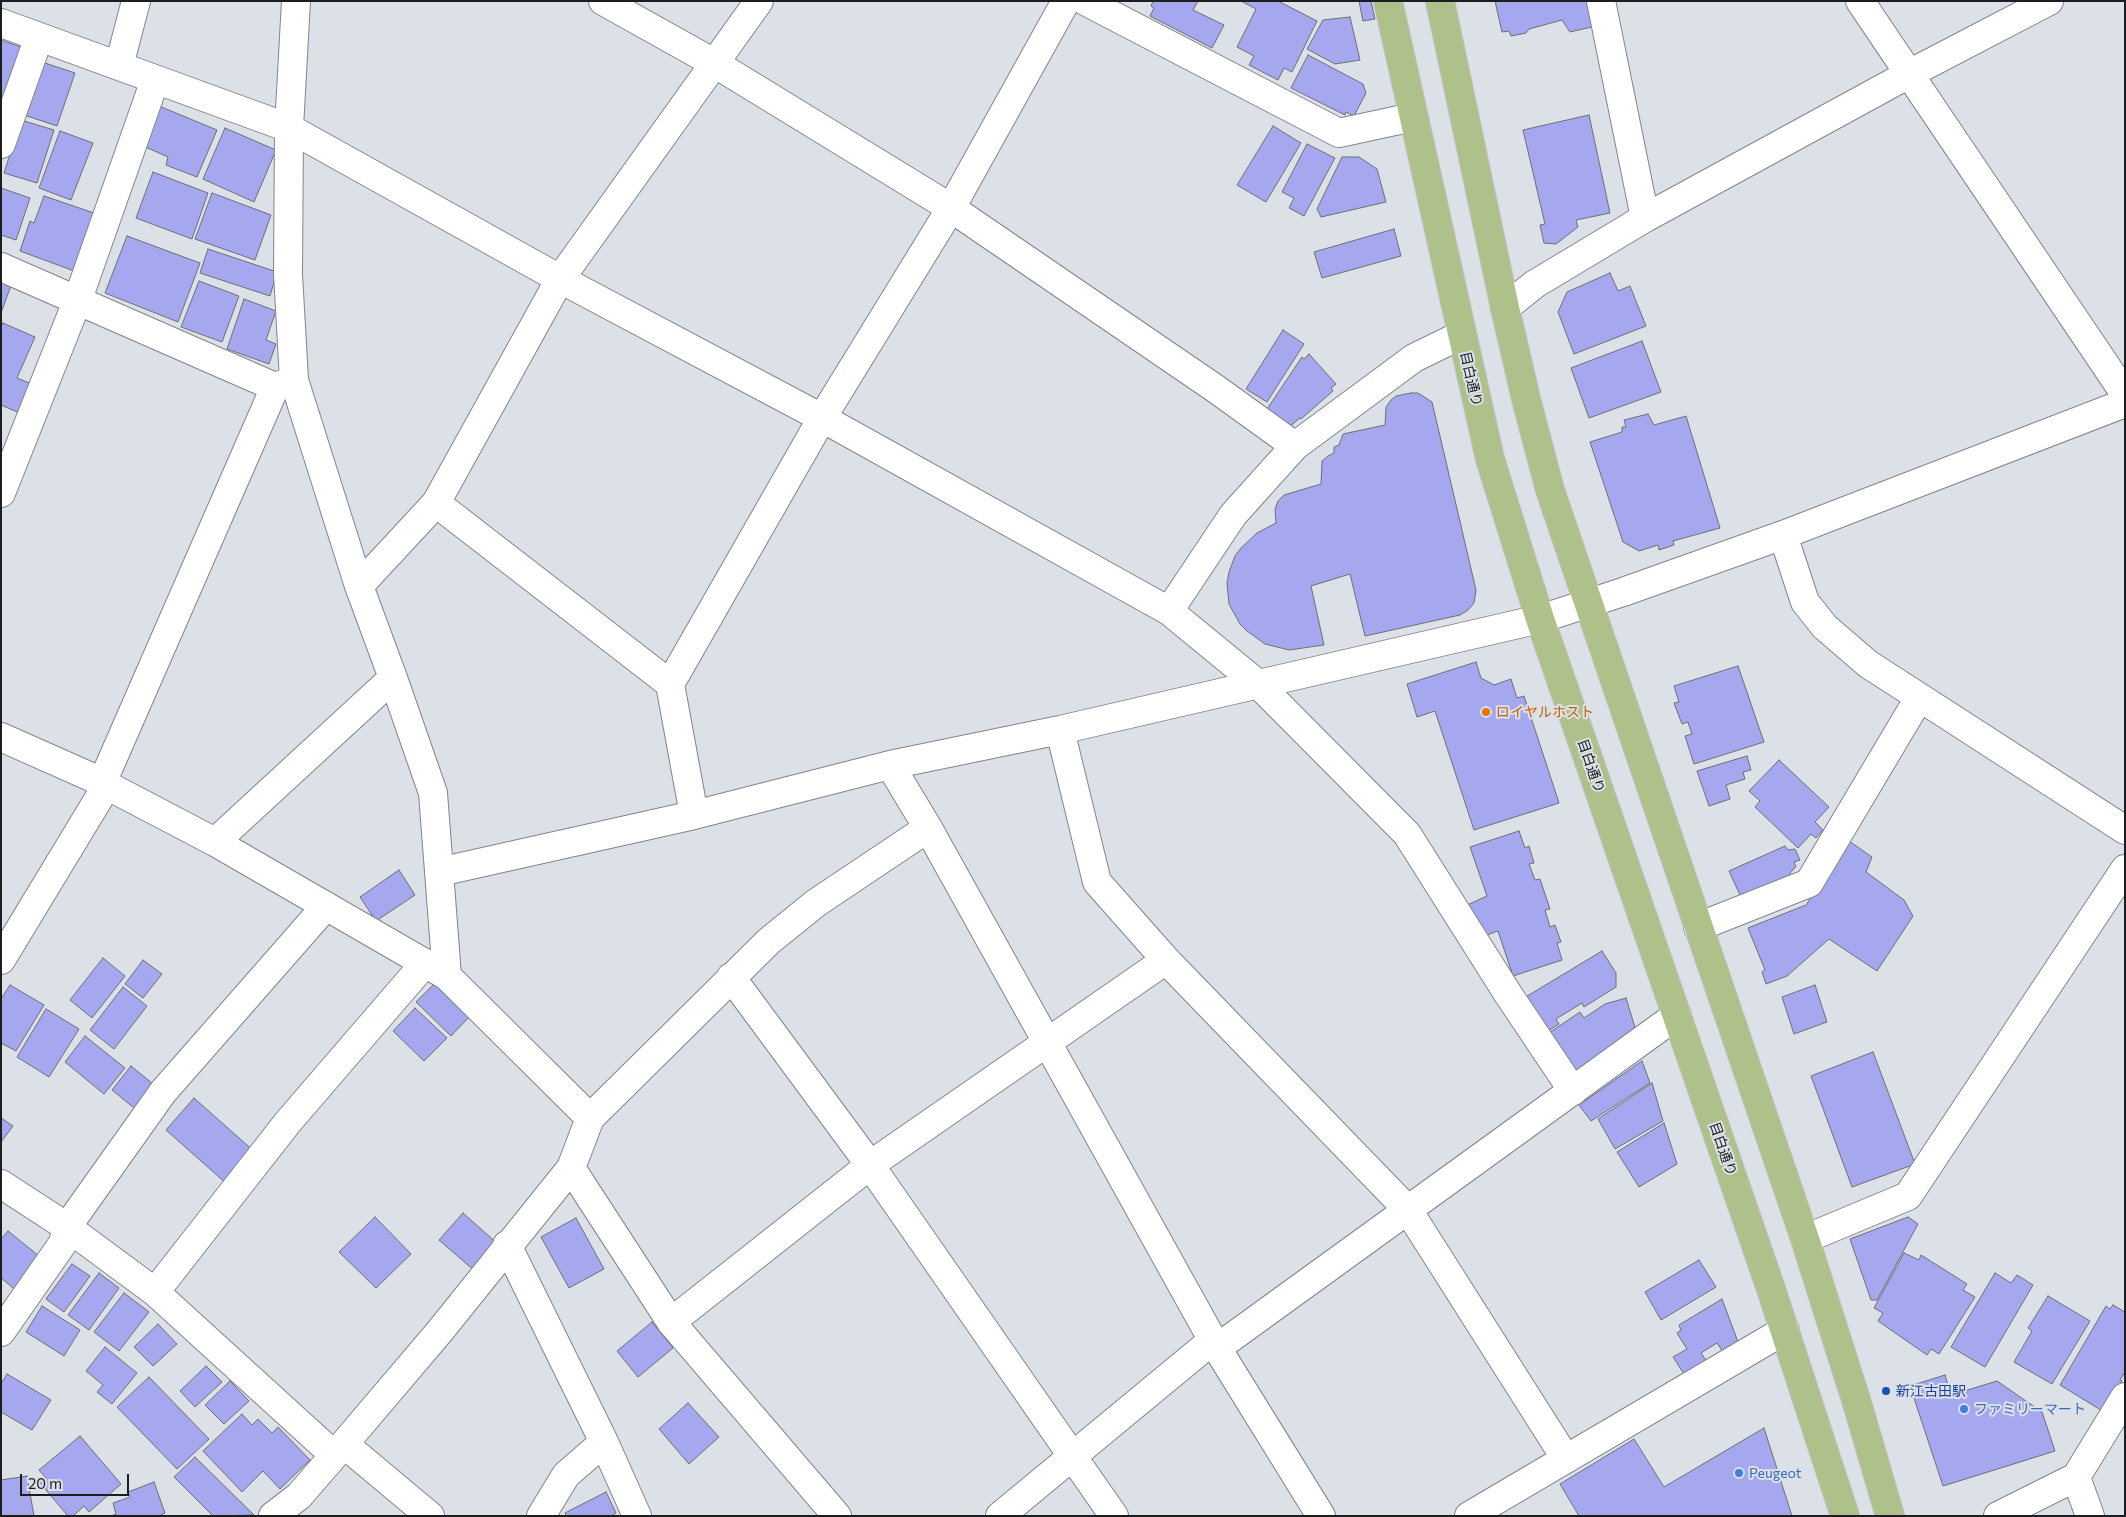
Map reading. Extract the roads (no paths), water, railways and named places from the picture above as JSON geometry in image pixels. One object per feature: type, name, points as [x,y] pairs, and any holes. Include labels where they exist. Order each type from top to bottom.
[{"type":"main road","name":"目白通り","points":[[1388,1],[1490,460],[1540,619],[1785,1330],[1845,1516]]},
{"type":"main road","points":[[1440,1],[1505,308],[1550,490],[1805,1239],[1858,1403],[1890,1516]]},
{"type":"street","points":[[119,66],[136,1]]},
{"type":"street","points":[[1,960],[105,784],[284,383],[288,274],[289,128],[296,1]]},
{"type":"street","points":[[603,1],[714,63],[951,208],[1216,389],[1295,446]]},
{"type":"street","points":[[359,586],[436,504],[560,279],[759,1]]},
{"type":"street","points":[[694,815],[670,684],[822,418],[951,208],[1066,1]]},
{"type":"street","points":[[1085,1],[1339,132],[1413,118]]},
{"type":"street","points":[[1602,1],[1645,218]]},
{"type":"street","points":[[1860,1],[2125,394]]},
{"type":"street","points":[[1505,308],[1535,284],[1645,218],[1909,74],[2049,1]]},
{"type":"street","points":[[1,23],[289,128],[560,279],[822,418],[1169,611],[1258,684],[1407,834],[1503,986],[1573,1092]]},
{"type":"street","points":[[1,144],[39,37]]},
{"type":"street","points":[[1,493],[78,299],[155,80]]},
{"type":"street","points":[[1,267],[284,383],[393,678],[433,793],[439,872],[436,969],[288,1122],[155,1292]]},
{"type":"street","points":[[1169,611],[1233,515],[1295,446],[1414,358],[1461,335]]},
{"type":"street","points":[[439,872],[694,815],[890,765],[1060,730],[1540,619],[1589,604],[1783,535],[2125,403]]},
{"type":"street","points":[[436,504],[670,684]]},
{"type":"street","points":[[1783,535],[1805,602],[1825,626],[1868,664],[2125,830]]},
{"type":"street","points":[[215,842],[393,678]]},
{"type":"street","points":[[1698,927],[1809,883],[1919,698]]},
{"type":"street","points":[[1060,730],[1097,882],[1166,960],[1408,1210],[1566,1459]]},
{"type":"street","points":[[1,737],[105,784],[215,842],[436,969],[590,1118]]},
{"type":"street","points":[[890,765],[928,828],[1215,1344],[1321,1516]]},
{"type":"street","points":[[273,1516],[298,1496],[339,1450],[440,1331],[507,1245],[571,1168],[590,1118],[768,941],[816,903],[928,828]]},
{"type":"street","points":[[1805,1239],[1908,1196],[2125,870]]},
{"type":"street","points":[[1,1332],[64,1243],[67,1227],[163,1092],[326,906]]},
{"type":"street","points":[[671,1322],[870,1165],[1166,960]]},
{"type":"street","points":[[731,977],[870,1165],[1114,1516]]},
{"type":"street","points":[[1000,1516],[1215,1344],[1408,1210],[1677,1015]]},
{"type":"street","points":[[571,1168],[671,1322],[834,1515]]},
{"type":"street","points":[[1,1184],[67,1227],[155,1292],[339,1450],[423,1514]]},
{"type":"street","points":[[507,1245],[604,1442],[637,1516]]},
{"type":"street","points":[[1470,1516],[1785,1330]]},
{"type":"street","points":[[1998,1516],[2076,1477],[2125,1397]]},
{"type":"street","points":[[541,1516],[566,1475],[604,1442]]},
{"type":"street","points":[[2076,1477],[2090,1516]]},
{"type":"place","name":"ロイヤルホスト","points":[[1486,712]]},
{"type":"place","name":"新江古田駅","points":[[1886,1391]]},
{"type":"place","name":"ファミリーマート","points":[[1964,1409]]},
{"type":"place","name":"Peugeot","points":[[1739,1473]]}]
